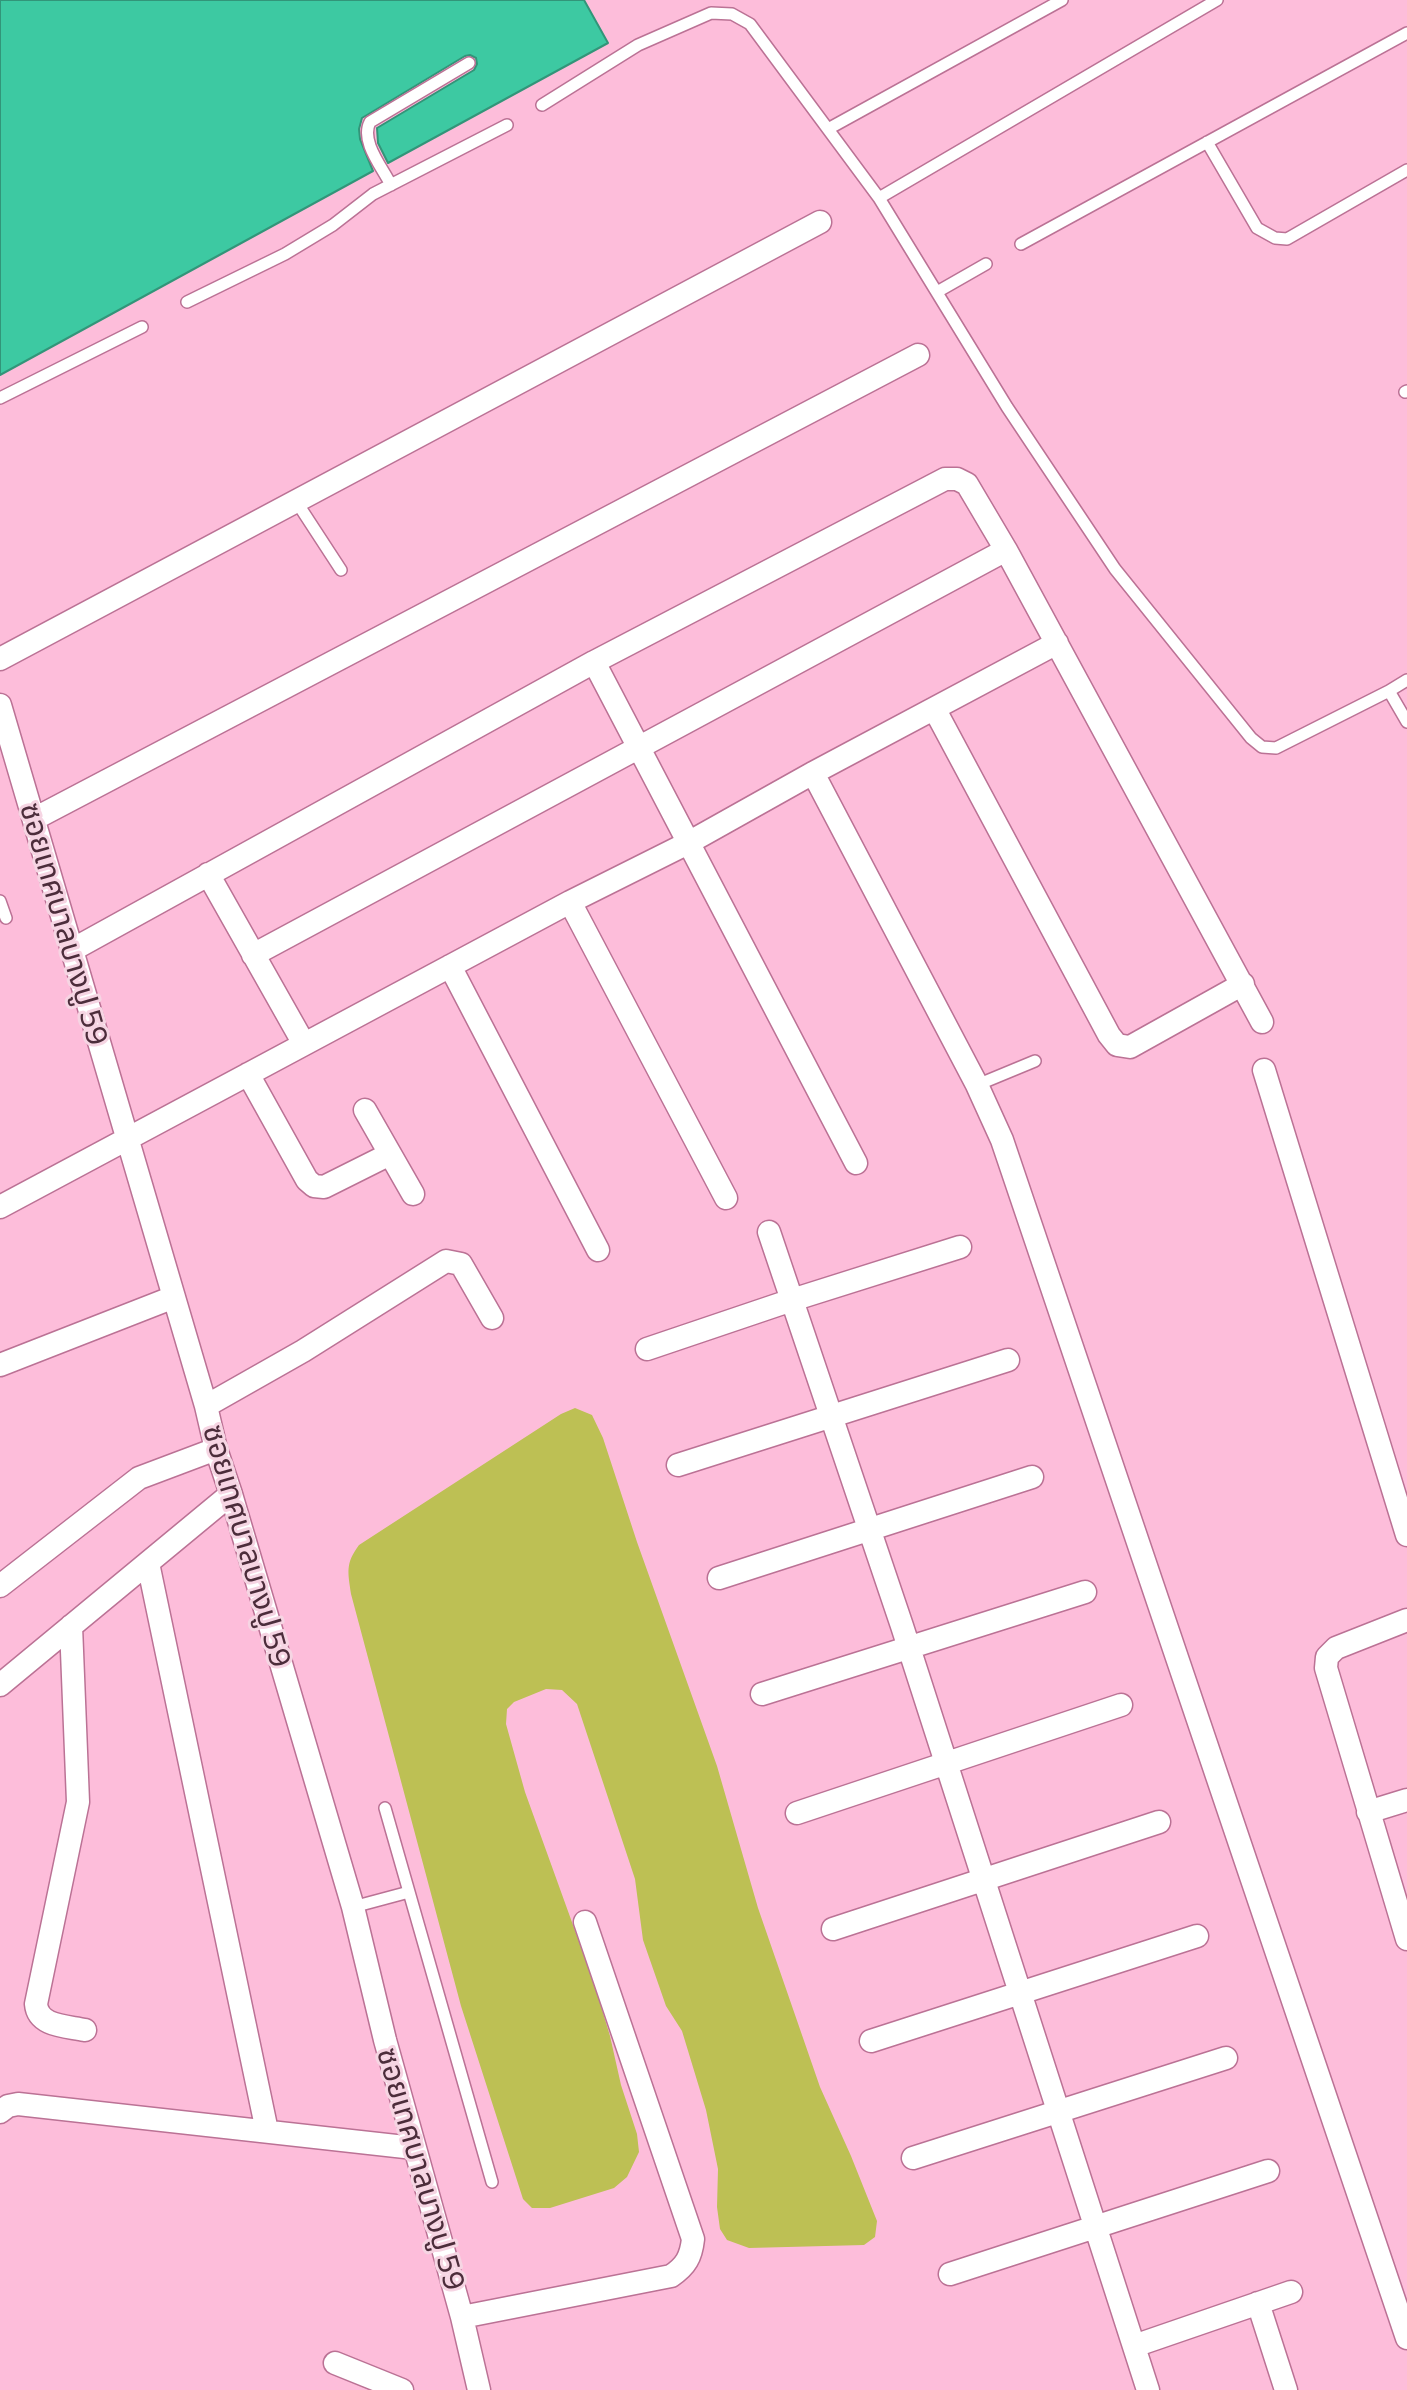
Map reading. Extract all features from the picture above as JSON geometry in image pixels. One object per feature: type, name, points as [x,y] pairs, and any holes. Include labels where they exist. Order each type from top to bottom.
[{"type":"street","points":[[0,659],[820,222]]},
{"type":"street","points":[[34,819],[918,355]]},
{"type":"street","points":[[72,950],[594,662],[945,479],[957,479],[967,484],[1006,550],[1262,1022]]},
{"type":"street","points":[[253,955],[1006,550]]},
{"type":"street","points":[[0,1207],[570,902],[688,843],[1057,643]]},
{"type":"street","points":[[594,662],[856,1163]]},
{"type":"street","name":"ซอยเทศบาลบางปู 59","points":[[0,705],[6,750],[34,819],[216,1449],[353,1907],[385,2040],[462,2317],[479,2390]]},
{"type":"street","points":[[935,710],[1117,1045],[1130,1047],[1243,984]]},
{"type":"street","points":[[813,773],[977,1085],[1002,1140],[1407,2338]]},
{"type":"street","points":[[208,874],[304,1044]]},
{"type":"street","points":[[570,902],[726,1198]]},
{"type":"street","points":[[450,966],[598,1250]]},
{"type":"street","points":[[1264,1070],[1407,1535]]},
{"type":"street","points":[[248,1074],[307,1180],[314,1186],[324,1187],[390,1154]]},
{"type":"street","points":[[365,1110],[413,1194]]},
{"type":"street","points":[[769,1232],[870,1531],[1148,2390]]},
{"type":"street","points":[[647,1349],[960,1247]]},
{"type":"street","points":[[206,1406],[303,1351],[446,1261],[461,1264],[492,1318]]},
{"type":"street","points":[[0,1365],[174,1297]]},
{"type":"street","points":[[678,1465],[1008,1360]]},
{"type":"street","points":[[0,1586],[139,1478],[216,1449]]},
{"type":"street","points":[[719,1578],[1032,1477]]},
{"type":"street","points":[[0,1685],[231,1494]]},
{"type":"street","points":[[148,1563],[267,2131]]},
{"type":"street","points":[[762,1694],[1085,1592]]},
{"type":"street","points":[[1407,1620],[1336,1648],[1327,1657],[1326,1668],[1407,1939]]},
{"type":"street","points":[[71,1626],[78,1802],[36,2004],[42,2019],[85,2030]]},
{"type":"street","points":[[797,1813],[1121,1705]]},
{"type":"street","points":[[1368,1812],[1407,1800]]},
{"type":"street","points":[[833,1929],[1159,1822]]},
{"type":"street","points":[[462,2317],[671,2276],[683,2268],[691,2256],[693,2239],[585,1922]]},
{"type":"street","points":[[871,2041],[1197,1936]]},
{"type":"street","points":[[913,2158],[1226,2058]]},
{"type":"street","points":[[0,2112],[18,2104],[414,2148]]},
{"type":"street","points":[[950,2274],[1268,2171]]},
{"type":"street","points":[[1134,2346],[1291,2292]]},
{"type":"street","points":[[1258,2303],[1286,2390]]},
{"type":"street","points":[[335,2363],[402,2390]]},
{"type":"lane","points":[[828,129],[1062,0]]},
{"type":"lane","points":[[879,198],[1217,0]]},
{"type":"lane","points":[[542,105],[638,45],[711,13],[732,14],[750,24],[879,198],[1007,407],[1115,569],[1251,738],[1262,747],[1276,748],[1407,680]]},
{"type":"lane","points":[[1021,244],[1407,33]]},
{"type":"lane","points":[[391,185],[366,138],[370,122],[469,63]]},
{"type":"lane","points":[[187,302],[285,254],[333,225],[373,194],[507,125]]},
{"type":"lane","points":[[1207,142],[1257,228],[1275,238],[1287,239],[1407,170]]},
{"type":"lane","points":[[937,292],[986,264]]},
{"type":"lane","points":[[0,398],[142,327]]},
{"type":"lane","points":[[296,501],[341,570]]},
{"type":"lane","points":[[1389,691],[1407,722]]},
{"type":"lane","points":[[0,901],[6,918]]},
{"type":"lane","points":[[977,1085],[1035,1061]]},
{"type":"lane","points":[[385,1808],[492,2182]]},
{"type":"lane","points":[[353,1907],[409,1892]]},
{"type":"shaded area","points":[[575,1408],[592,1415],[603,1438],[717,1766],[758,1908],[820,2087],[877,2221],[875,2237],[864,2245],[749,2248],[727,2240],[720,2229],[718,2169],[706,2110],[682,2031],[666,2006],[643,1940],[635,1879],[577,1704],[562,1690],[546,1689],[514,1702],[507,1709],[506,1724],[525,1792],[595,1986],[637,2134],[639,2152],[627,2177],[614,2188],[550,2208],[532,2208],[523,2199],[461,2006],[351,1594],[349,1568],[359,1545],[561,1414]]},
{"type":"building","points":[[0,0],[584,0],[608,43],[388,163],[378,143],[377,128],[474,70],[476,58],[465,56],[362,118],[360,139],[373,171],[0,375]]}]
